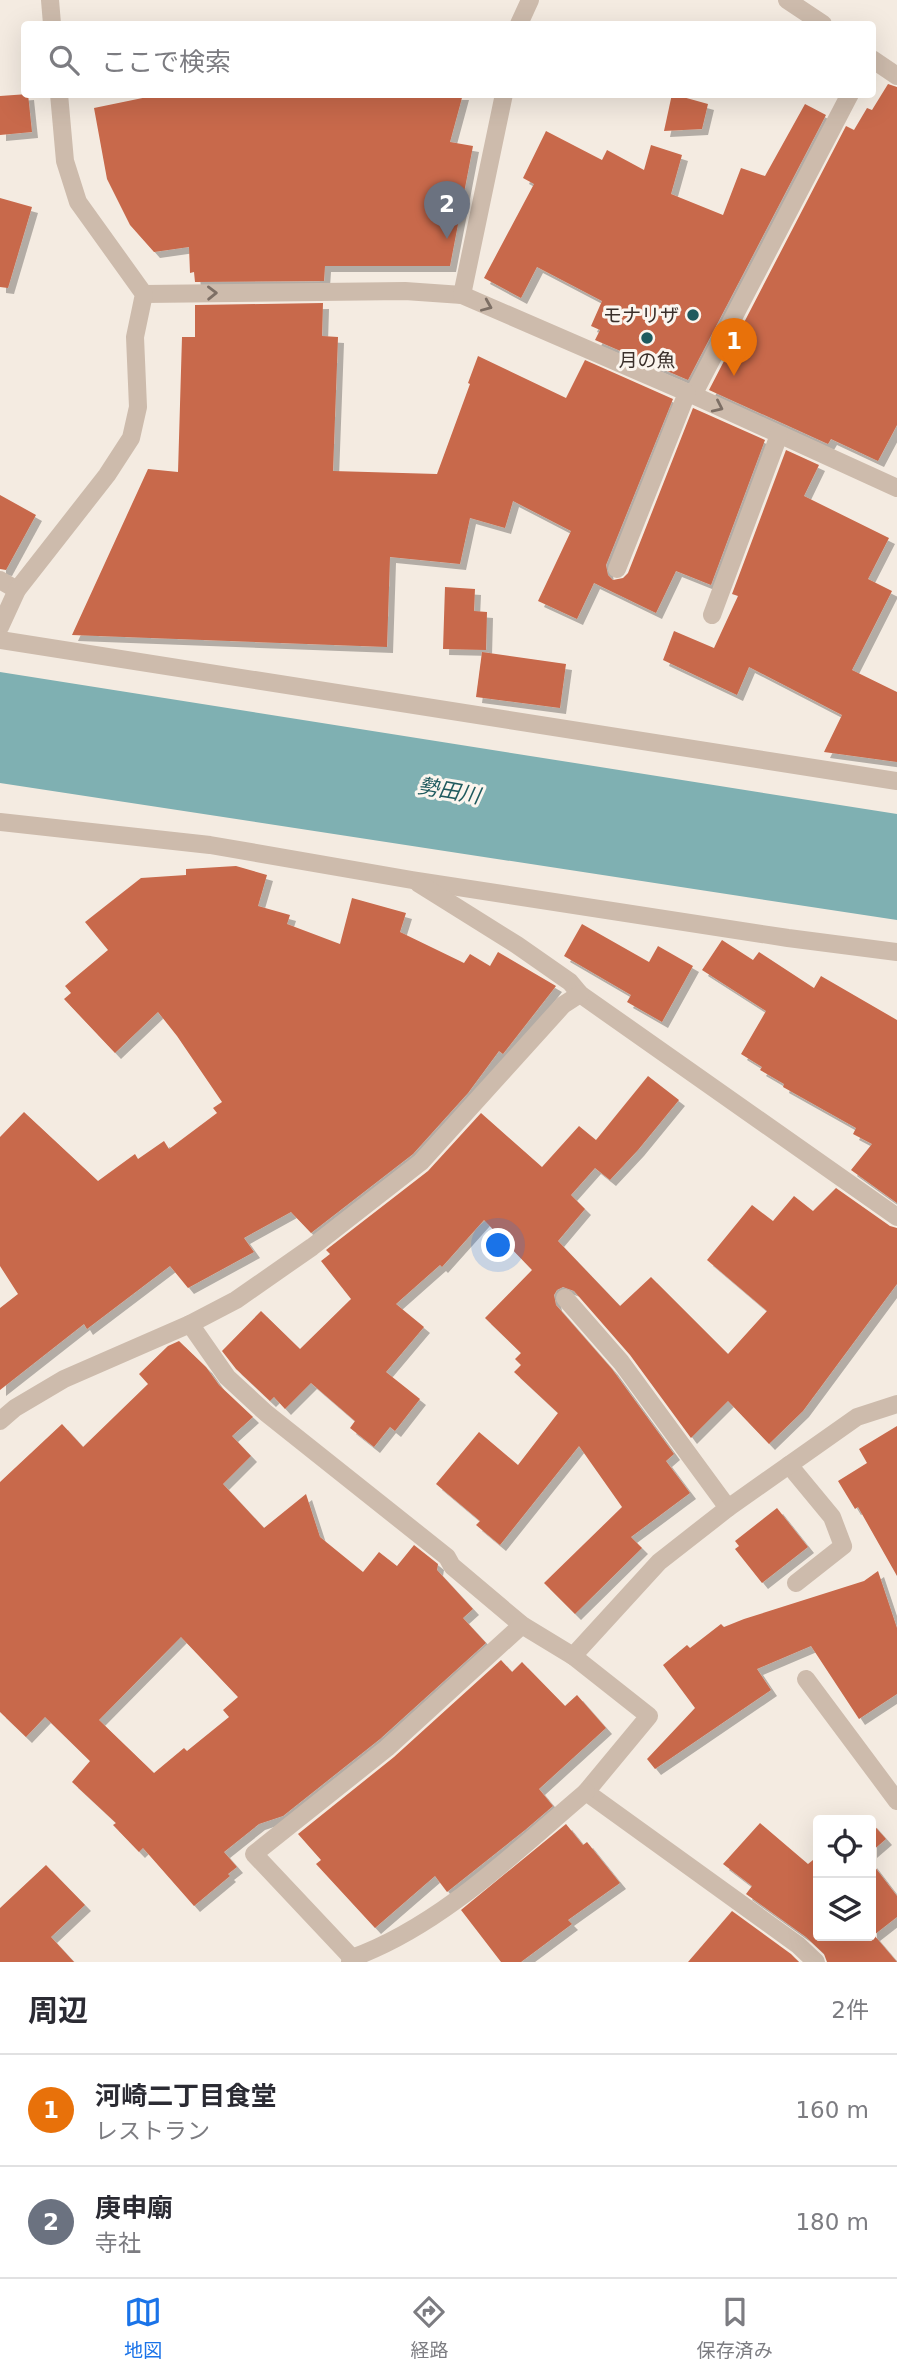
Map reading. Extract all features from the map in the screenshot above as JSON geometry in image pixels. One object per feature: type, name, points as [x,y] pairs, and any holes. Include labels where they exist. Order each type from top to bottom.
[{"type":"street","points":[[50,0],[52,21]]},
{"type":"street","points":[[520,21],[530,0]]},
{"type":"street","points":[[787,0],[818,21]]},
{"type":"street","points":[[876,61],[897,76]]},
{"type":"street","points":[[0,627],[17,590],[107,475],[131,438],[138,407],[135,337],[144,294],[78,202],[65,161],[58,98]]},
{"type":"street","points":[[462,295],[503,98]]},
{"type":"street","points":[[617,569],[690,394],[848,98]]},
{"type":"street","points":[[144,294],[405,291],[462,295],[897,488]]},
{"type":"street","points":[[712,615],[779,435]]},
{"type":"street","points":[[0,580],[17,590]]},
{"type":"street","points":[[0,640],[897,781]]},
{"type":"street","points":[[0,822],[210,845],[412,880],[897,952]]},
{"type":"street","points":[[412,880],[517,945],[570,982],[580,994],[896,1215]]},
{"type":"street","points":[[0,1421],[15,1408],[64,1379],[190,1324],[247,1292],[312,1247],[421,1162],[563,1005],[580,994]]},
{"type":"street","points":[[565,1298],[621,1362],[728,1508]]},
{"type":"street","points":[[190,1324],[227,1377],[266,1413],[447,1557],[452,1566],[522,1625],[573,1656],[649,1716],[586,1792],[465,1894],[382,1947],[351,1960],[254,1854],[387,1748],[522,1625]]},
{"type":"street","points":[[573,1656],[659,1562],[728,1508],[857,1417],[895,1409]]},
{"type":"street","points":[[789,1465],[832,1517],[843,1546],[796,1583]]},
{"type":"street","points":[[806,1679],[897,1801]]},
{"type":"street","points":[[586,1792],[797,1945],[816,1962]]},
{"type":"water","name":"勢田川","points":[[0,672],[897,814],[897,920],[0,783]]},
{"type":"building","points":[[888,84],[897,87],[897,425],[878,461],[831,439],[828,444],[709,390],[846,126],[854,130],[867,108],[872,110]]},
{"type":"building","points":[[21,94],[21,98],[28,98],[32,132],[0,135],[0,96]]},
{"type":"building","points":[[143,98],[462,98],[450,142],[473,146],[450,266],[325,266],[324,281],[195,282],[194,272],[190,273],[189,247],[154,252],[130,225],[107,179],[94,108]]},
{"type":"building","points":[[671,98],[686,98],[708,104],[702,129],[664,131]]},
{"type":"building","points":[[805,104],[826,115],[688,380],[595,340],[600,330],[591,326],[602,301],[537,267],[521,298],[484,278],[534,184],[523,178],[546,131],[602,160],[607,150],[644,170],[651,145],[682,155],[671,194],[723,215],[741,168],[765,176]]},
{"type":"building","points":[[0,198],[32,207],[8,288],[0,287]]},
{"type":"building","points":[[323,303],[322,336],[338,337],[333,471],[437,474],[478,356],[566,398],[585,360],[673,399],[606,565],[608,575],[613,580],[623,578],[628,573],[693,408],[765,440],[711,585],[676,571],[656,613],[594,583],[577,619],[538,601],[571,531],[513,501],[505,528],[470,518],[460,564],[390,557],[387,647],[72,635],[148,469],[178,472],[182,337],[195,337],[195,305]]},
{"type":"building","points":[[786,450],[819,465],[804,496],[889,538],[868,579],[892,591],[852,670],[897,692],[897,762],[824,752],[842,715],[749,667],[737,695],[663,660],[674,631],[714,648],[738,596],[732,594]]},
{"type":"building","points":[[0,495],[36,515],[6,570],[0,569]]},
{"type":"building","points":[[445,587],[475,589],[474,611],[487,612],[486,650],[443,649]]},
{"type":"building","points":[[482,652],[566,664],[560,708],[476,697]]},
{"type":"building","points":[[236,866],[267,875],[258,906],[290,915],[287,924],[340,944],[352,898],[406,913],[400,932],[464,963],[470,954],[490,966],[498,952],[556,986],[503,1054],[499,1051],[468,1093],[413,1154],[311,1233],[291,1212],[244,1238],[254,1252],[188,1288],[170,1266],[87,1329],[84,1324],[0,1390],[0,1308],[18,1294],[0,1266],[0,1137],[24,1112],[98,1181],[135,1154],[138,1159],[164,1141],[169,1149],[217,1113],[213,1108],[222,1102],[158,1012],[115,1053],[64,999],[71,993],[65,986],[108,950],[85,922],[141,878],[186,875],[186,869]]},
{"type":"building","points":[[582,924],[649,962],[658,946],[693,966],[662,1022],[627,1002],[631,995],[564,956]]},
{"type":"building","points":[[722,940],[753,960],[759,952],[814,988],[821,976],[897,1020],[897,1203],[851,1170],[872,1144],[853,1134],[856,1128],[783,1087],[784,1084],[760,1070],[762,1067],[741,1054],[766,1011],[702,970]]},
{"type":"building","points":[[648,1076],[679,1100],[610,1180],[595,1168],[571,1195],[585,1209],[558,1241],[620,1306],[651,1277],[728,1354],[767,1311],[707,1260],[752,1205],[773,1221],[794,1196],[813,1211],[836,1188],[890,1226],[897,1228],[897,1284],[803,1411],[769,1444],[728,1401],[691,1438],[630,1355],[574,1291],[563,1287],[557,1290],[554,1295],[556,1305],[612,1369],[674,1454],[666,1461],[690,1493],[631,1537],[642,1548],[575,1614],[544,1583],[622,1507],[579,1446],[500,1545],[476,1525],[480,1521],[436,1484],[479,1432],[518,1465],[558,1413],[514,1372],[521,1365],[515,1359],[521,1353],[485,1318],[532,1270],[484,1220],[442,1267],[440,1265],[396,1304],[424,1327],[386,1372],[420,1399],[395,1431],[390,1427],[374,1447],[350,1428],[355,1421],[311,1383],[285,1409],[274,1397],[270,1401],[236,1369],[222,1351],[261,1311],[300,1349],[351,1299],[321,1261],[330,1254],[326,1250],[428,1171],[481,1113],[542,1167],[579,1126],[596,1140]]},
{"type":"building","points":[[179,1341],[253,1417],[232,1436],[251,1456],[223,1484],[264,1528],[306,1494],[320,1537],[363,1572],[379,1552],[397,1566],[414,1545],[438,1564],[437,1570],[473,1609],[463,1618],[486,1643],[380,1739],[283,1816],[259,1824],[224,1852],[237,1867],[194,1906],[143,1848],[139,1852],[113,1825],[116,1823],[72,1782],[90,1761],[45,1717],[26,1737],[0,1712],[0,1482],[62,1424],[83,1447],[148,1384],[139,1374],[168,1346]],"holes":[[[181,1637],[238,1697],[223,1710],[229,1717],[187,1751],[184,1748],[154,1773],[99,1720]]]},
{"type":"building","points":[[897,1426],[897,1576],[858,1507],[855,1509],[838,1481],[867,1463],[859,1449]]},
{"type":"building","points":[[777,1508],[808,1547],[762,1583],[735,1549],[739,1546],[735,1541]]},
{"type":"building","points":[[878,1571],[897,1628],[897,1694],[859,1719],[811,1646],[757,1669],[771,1690],[655,1769],[647,1759],[695,1708],[663,1665],[687,1645],[690,1648],[721,1624],[724,1627],[864,1581]]},
{"type":"building","points":[[501,1660],[512,1672],[522,1662],[565,1706],[577,1695],[606,1728],[539,1789],[553,1806],[447,1892],[435,1876],[375,1928],[316,1864],[321,1860],[298,1834],[394,1757]]},
{"type":"building","points":[[760,1823],[808,1864],[813,1860],[813,1941],[876,1941],[876,1937],[897,1962],[827,1962],[824,1954],[806,1937],[746,1894],[752,1886],[723,1864]]},
{"type":"building","points":[[566,1824],[583,1845],[587,1842],[620,1883],[568,1920],[572,1924],[521,1962],[501,1962],[461,1910]]},
{"type":"building","points":[[876,1828],[886,1839],[876,1848]]},
{"type":"building","points":[[46,1865],[85,1905],[51,1937],[74,1962],[0,1962],[0,1908]]},
{"type":"building","points":[[876,1869],[897,1896],[897,1917],[876,1933]]},
{"type":"building","points":[[732,1911],[791,1954],[799,1962],[688,1962]]},
{"type":"place","name":"庚申廟","points":[[447,239]]},
{"type":"place","name":"モナリザ","points":[[693,315]]},
{"type":"place","name":"月の魚","points":[[647,338]]},
{"type":"place","name":"河崎二丁目食堂","points":[[734,376]]}]
